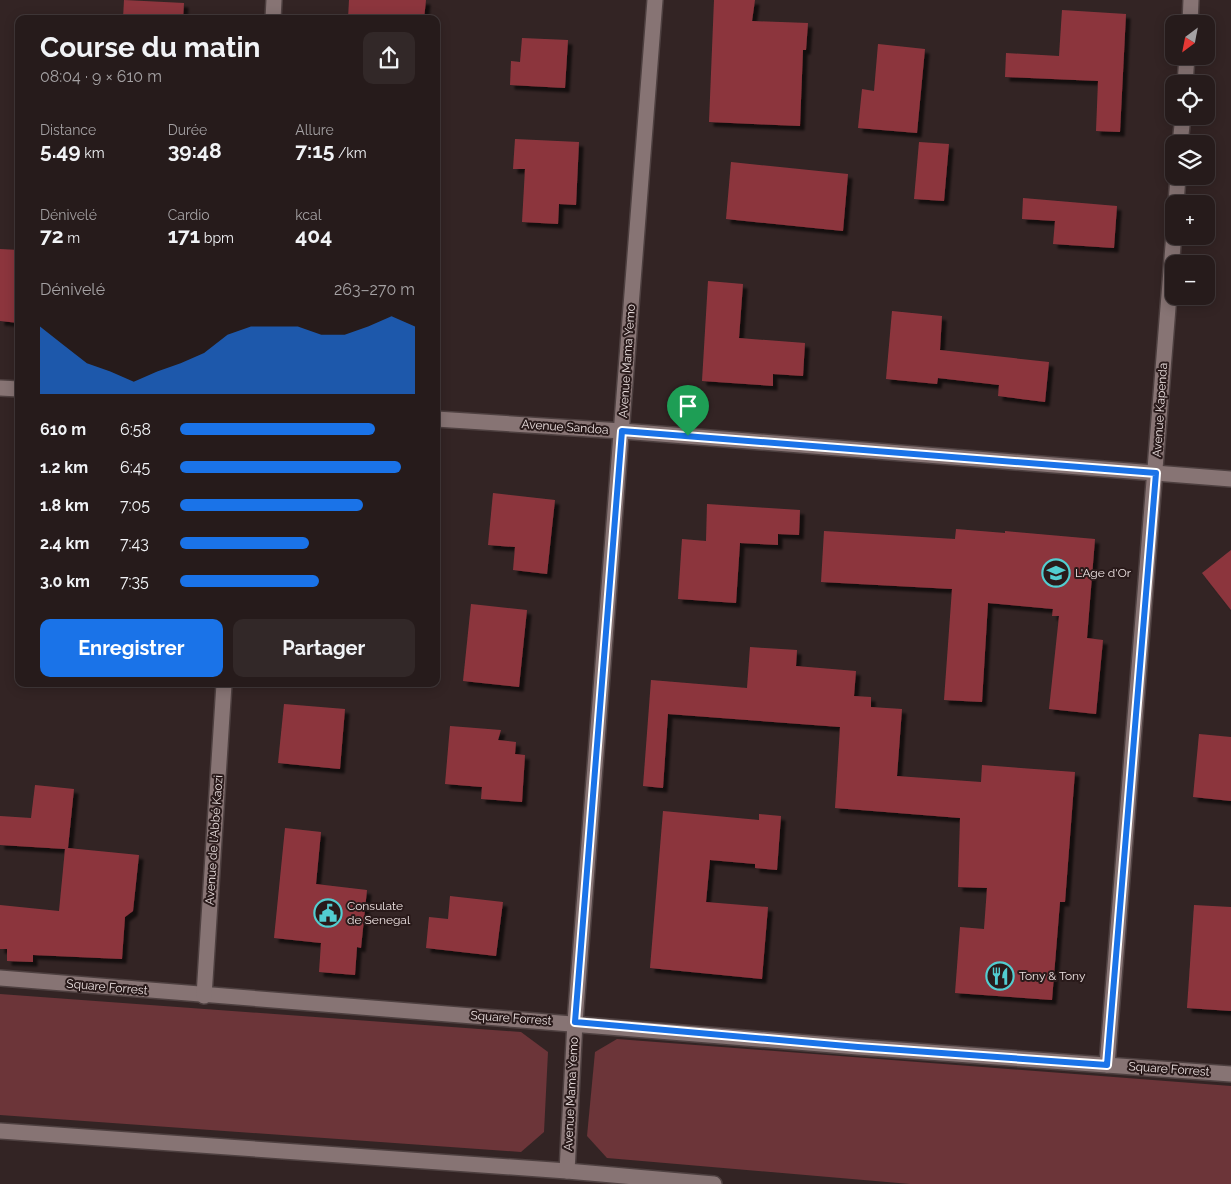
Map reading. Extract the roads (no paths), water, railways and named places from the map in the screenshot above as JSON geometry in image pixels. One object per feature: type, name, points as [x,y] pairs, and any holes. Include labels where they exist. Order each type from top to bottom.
[{"type":"street","points":[[273,15],[274,0]]},
{"type":"street","name":"Avenue Mama Yemo","points":[[567,1170],[575,1022],[655,0]]},
{"type":"street","points":[[1190,15],[1191,0]]},
{"type":"street","name":"Avenue Kapenda","points":[[1107,1065],[1173,245]]},
{"type":"street","points":[[0,388],[15,389]]},
{"type":"street","name":"Avenue Sandoa","points":[[440,419],[622,431],[1231,479]]},
{"type":"street","name":"Avenue de l'Abbé Kaozi","points":[[204,996],[224,687]]},
{"type":"street","name":"Square Forrest","points":[[0,978],[204,996],[575,1022],[858,1047],[1231,1074]]},
{"type":"street","points":[[0,1131],[567,1170],[714,1184]]},
{"type":"place","name":"L'Age d'Or","points":[[1056,573]]},
{"type":"place","name":"Consulate de Senegal","points":[[328,913]]},
{"type":"place","name":"Tony & Tony","points":[[1000,976]]}]
